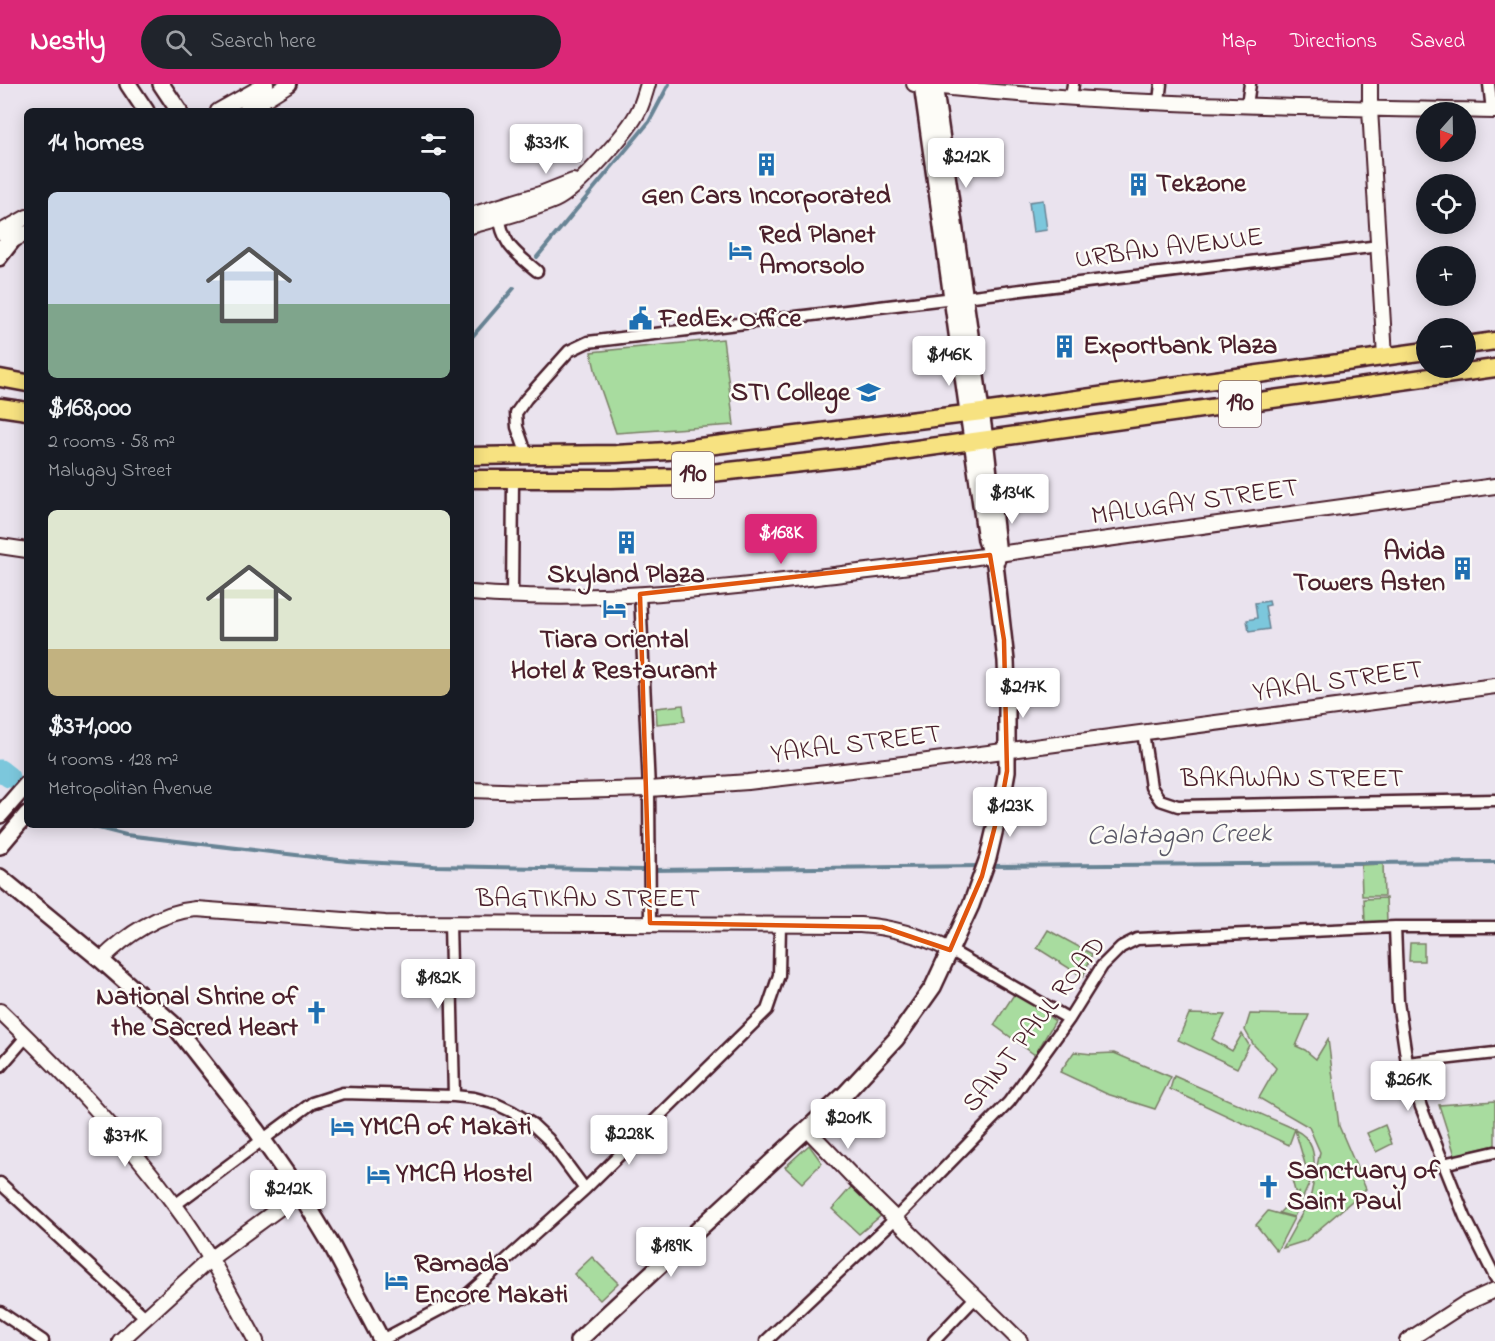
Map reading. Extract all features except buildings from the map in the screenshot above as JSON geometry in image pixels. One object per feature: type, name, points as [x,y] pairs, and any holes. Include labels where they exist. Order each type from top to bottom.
[{"type":"main road","points":[[128,84],[144,108]]},
{"type":"main road","points":[[161,84],[177,108]]},
{"type":"main road","points":[[578,1341],[807,1129],[867,1072],[896,1039],[933,987],[988,858],[1006,771],[1006,661],[994,557],[986,540],[979,440],[960,298],[925,85]]},
{"type":"main road","points":[[1476,344],[1495,341]]},
{"type":"main road","name":"190","points":[[474,456],[667,451],[975,413],[1416,352]]},
{"type":"main road","name":"190","points":[[474,479],[675,477],[873,455],[1495,368]]},
{"type":"main road","points":[[0,378],[24,382]]},
{"type":"main road","points":[[0,406],[24,410]]},
{"type":"main road","points":[[0,815],[24,787]]},
{"type":"main road","points":[[1,844],[24,817]]},
{"type":"main road","points":[[0,877],[101,960],[173,1024],[263,1139],[300,1193],[337,1255],[382,1340]]},
{"type":"street","points":[[223,108],[266,84]]},
{"type":"street","points":[[251,108],[289,84]]},
{"type":"street","points":[[474,221],[584,177],[638,111],[648,84]]},
{"type":"street","points":[[1159,101],[1161,84]]},
{"type":"street","points":[[1247,105],[1250,84]]},
{"type":"street","points":[[1370,84],[1385,357]]},
{"type":"street","points":[[925,85],[1072,91],[1159,101],[1493,111],[1489,84]]},
{"type":"street","points":[[498,212],[505,240]]},
{"type":"street","points":[[0,232],[24,219]]},
{"type":"street","points":[[474,223],[491,228],[505,240],[515,254],[537,271]]},
{"type":"street","points":[[0,247],[23,236]]},
{"type":"street","points":[[0,260],[23,236]]},
{"type":"street","name":"URBAN AVENUE","points":[[527,455],[517,427],[516,413],[569,351],[588,342],[1379,246]]},
{"type":"street","points":[[512,597],[513,480]]},
{"type":"street","name":"MALUGAY STREET","points":[[474,593],[512,597],[700,591],[994,557],[1495,486]]},
{"type":"street","points":[[0,546],[24,550]]},
{"type":"street","points":[[640,594],[649,789],[650,923]]},
{"type":"street","name":"YAKAL STREET","points":[[474,790],[532,792],[649,789],[748,782],[1006,751],[1495,686]]},
{"type":"street","name":"BAKAWAN STREET","points":[[1143,732],[1151,787],[1160,800],[1178,806],[1495,800]]},
{"type":"street","name":"BAGTIKAN STREET","points":[[101,960],[131,935],[163,917],[180,910],[196,909],[385,923],[780,924],[882,927],[925,939],[950,950],[1069,1019]]},
{"type":"street","points":[[450,923],[454,1096]]},
{"type":"street","points":[[382,1340],[467,1295],[585,1189],[767,1010],[779,975],[780,924]]},
{"type":"street","points":[[1395,927],[1398,1002],[1407,1063],[1443,1164],[1465,1217],[1495,1277]]},
{"type":"street","name":"SAINT PAUL ROAD","points":[[766,1341],[895,1219],[1009,1102],[1069,1019],[1102,966],[1121,947],[1137,939],[1395,927],[1495,927]]},
{"type":"street","points":[[0,1011],[98,1111],[175,1205],[210,1259],[256,1341]]},
{"type":"street","points":[[0,1067],[26,1037]]},
{"type":"street","points":[[1407,1063],[1495,1053]]},
{"type":"street","points":[[175,1205],[312,1103],[342,1093],[454,1096],[496,1104],[532,1124],[548,1139],[585,1189]]},
{"type":"street","points":[[807,1129],[1020,1341]]},
{"type":"street","points":[[1443,1164],[1495,1152]]},
{"type":"street","points":[[0,1183],[145,1317]]},
{"type":"street","points":[[120,1341],[210,1259],[300,1193]]},
{"type":"street","points":[[1407,1341],[1464,1304],[1495,1290]]},
{"type":"street","points":[[934,1341],[975,1298]]},
{"type":"street","points":[[0,1312],[43,1341]]},
{"type":"highlighted area","points":[[990,555],[1004,640],[1007,771],[982,876],[950,950],[882,927],[650,923],[640,594]]},
{"type":"green space","points":[[723,339],[734,425],[616,433],[597,378],[591,352]]},
{"type":"green space","points":[[683,705],[685,721],[657,724],[656,708]]},
{"type":"green space","points":[[1383,864],[1384,896],[1362,896],[1361,865]]},
{"type":"green space","points":[[1386,898],[1387,921],[1365,922],[1364,899]]},
{"type":"green space","points":[[1048,930],[1092,954],[1083,977],[1037,948]]},
{"type":"green space","points":[[1410,943],[1424,943],[1424,961],[1409,961]]},
{"type":"green space","points":[[1015,993],[1055,1021],[1035,1055],[994,1025]]},
{"type":"green space","points":[[1189,1014],[1225,1015],[1212,1039],[1232,1051],[1242,1034],[1249,1045],[1237,1068],[1178,1040]]},
{"type":"green space","points":[[1250,1014],[1309,1015],[1296,1046],[1316,1059],[1328,1039],[1339,1126],[1366,1189],[1305,1241],[1283,1248],[1310,1199],[1320,1152],[1309,1127],[1259,1098],[1276,1068],[1253,1044],[1245,1030]]},
{"type":"green space","points":[[1074,1052],[1114,1053],[1171,1077],[1155,1109],[1107,1094],[1060,1072]]},
{"type":"green space","points":[[1174,1076],[1295,1129],[1289,1145],[1170,1089]]},
{"type":"green space","points":[[1495,1101],[1495,1145],[1455,1155],[1439,1105]]},
{"type":"green space","points":[[1385,1125],[1392,1144],[1376,1152],[1367,1133]]},
{"type":"green space","points":[[1295,1130],[1306,1138],[1312,1148],[1314,1172],[1308,1174]]},
{"type":"green space","points":[[809,1145],[822,1163],[802,1183],[785,1167]]},
{"type":"green space","points":[[1314,1173],[1294,1217],[1279,1213],[1300,1192],[1296,1195],[1292,1180]]},
{"type":"green space","points":[[852,1186],[883,1214],[859,1234],[832,1209]]},
{"type":"green space","points":[[1268,1211],[1294,1218],[1277,1251],[1256,1225]]},
{"type":"green space","points":[[592,1257],[618,1283],[600,1300],[574,1274]]},
{"type":"water","points":[[1043,200],[1047,230],[1033,232],[1029,202]]},
{"type":"water","points":[[1269,601],[1270,605],[1265,606],[1269,629],[1249,632],[1247,620],[1257,618],[1255,603]]},
{"type":"waterway","points":[[537,257],[649,122],[669,84]]},
{"type":"waterway","points":[[474,335],[514,288]]},
{"type":"waterway","name":"Calatagan Creek","points":[[0,770],[9,777]]},
{"type":"waterway","name":"Calatagan Creek","points":[[9,777],[19,786]]},
{"type":"waterway","name":"Calatagan Creek","points":[[99,828],[126,835],[347,861],[434,866],[643,870]]},
{"type":"waterway","name":"Calatagan Creek","points":[[988,866],[1495,862]]},
{"type":"waterway","name":"Calatagan Creek","points":[[652,870],[980,866]]},
{"type":"place","name":"Gen Cars Incorporated","points":[[766,164]]},
{"type":"place","name":"Tekzone","points":[[1138,184]]},
{"type":"place","name":"Red Planet Amorsolo","points":[[741,251]]},
{"type":"place","name":"FedEx Office","points":[[641,319]]},
{"type":"place","name":"Exportbank Plaza","points":[[1065,346]]},
{"type":"place","name":"STI College","points":[[868,393]]},
{"type":"place","name":"Skyland Plaza","points":[[626,543]]},
{"type":"place","name":"Avida Towers Asten","points":[[1463,568]]},
{"type":"place","name":"Tiara Oriental Hotel & Restaurant","points":[[614,608]]},
{"type":"place","name":"National Shrine of the Sacred Heart","points":[[316,1013]]},
{"type":"place","name":"YMCA of Makati","points":[[342,1127]]},
{"type":"place","name":"YMCA Hostel","points":[[378,1174]]},
{"type":"place","name":"Sanctuary of Saint Paul","points":[[1269,1187]]},
{"type":"place","name":"Ramada Encore Makati","points":[[396,1280]]}]
